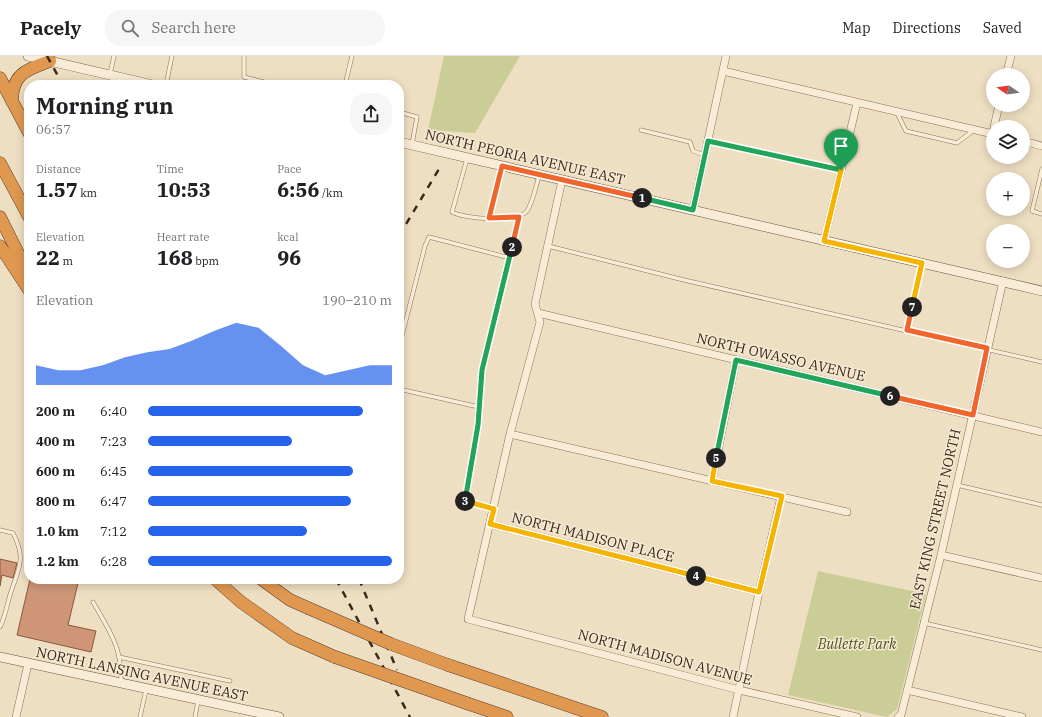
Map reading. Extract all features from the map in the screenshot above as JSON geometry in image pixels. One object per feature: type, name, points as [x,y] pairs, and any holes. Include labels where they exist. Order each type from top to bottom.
[{"type":"highway","points":[[12,102],[12,91],[19,77],[28,69],[50,61]]},
{"type":"highway","points":[[0,78],[24,124]]},
{"type":"highway","points":[[0,163],[24,209]]},
{"type":"highway","points":[[0,217],[24,265]]},
{"type":"highway","points":[[0,246],[24,282]]},
{"type":"highway","points":[[221,584],[242,602],[286,634],[335,657],[507,717]]},
{"type":"highway","points":[[268,584],[290,600],[376,638],[448,665],[602,717]]},
{"type":"main road","points":[[28,56],[132,80]]},
{"type":"main road","name":"NORTH PEORIA AVENUE EAST","points":[[404,143],[1042,291]]},
{"type":"main road","name":"NORTH LANSING AVENUE EAST","points":[[0,657],[198,700],[247,714],[279,717]]},
{"type":"street","points":[[693,210],[726,56]]},
{"type":"street","points":[[1008,68],[1011,56]]},
{"type":"street","points":[[723,71],[986,133]]},
{"type":"street","points":[[824,241],[857,103]]},
{"type":"street","points":[[1030,143],[1042,146]]},
{"type":"street","points":[[490,524],[510,434],[540,322],[535,304],[562,180]]},
{"type":"street","name":"EAST KING STREET NORTH","points":[[900,716],[941,555],[1003,282]]},
{"type":"street","name":"NORTH OWASSO AVENUE","points":[[538,314],[1042,432]]},
{"type":"street","points":[[712,481],[736,360]]},
{"type":"street","points":[[510,434],[847,512]]},
{"type":"street","points":[[733,717],[759,592],[782,496]]},
{"type":"street","name":"NORTH MADISON PLACE","points":[[490,524],[759,592]]},
{"type":"street","name":"NORTH MADISON AVENUE","points":[[490,524],[468,619],[739,690],[857,717]]},
{"type":"street","points":[[941,555],[1042,578]]},
{"type":"street","points":[[16,717],[28,664]]},
{"type":"street","points":[[907,690],[1022,717]]},
{"type":"lane","points":[[110,75],[114,56]]},
{"type":"lane","points":[[167,80],[172,56]]},
{"type":"lane","points":[[244,56],[244,77],[256,80]]},
{"type":"lane","points":[[346,80],[352,56]]},
{"type":"lane","points":[[897,112],[906,131],[957,143],[974,130]]},
{"type":"lane","points":[[404,113],[417,117],[412,145]]},
{"type":"lane","points":[[641,130],[690,142],[693,151],[704,156]]},
{"type":"lane","points":[[708,141],[841,170]]},
{"type":"lane","points":[[467,158],[452,212],[457,215],[489,218],[519,217]]},
{"type":"lane","points":[[489,218],[502,166]]},
{"type":"lane","points":[[1042,169],[1032,211],[1042,214]]},
{"type":"lane","points":[[494,509],[465,501],[479,407],[482,370],[519,217],[526,211],[540,175]]},
{"type":"lane","points":[[404,328],[425,246],[429,238],[510,258]]},
{"type":"lane","points":[[548,246],[684,280],[987,348],[1042,362]]},
{"type":"lane","points":[[907,330],[922,263]]},
{"type":"lane","points":[[404,390],[479,407]]},
{"type":"lane","points":[[956,485],[1042,505]]},
{"type":"lane","points":[[0,530],[13,533],[19,545],[20,570],[13,585],[0,627]]},
{"type":"lane","points":[[93,602],[117,645],[121,683]]},
{"type":"lane","points":[[923,623],[1042,650]]},
{"type":"lane","points":[[119,657],[230,681]]},
{"type":"lane","points":[[140,717],[146,689]]},
{"type":"lane","points":[[195,717],[198,700]]},
{"type":"green space","points":[[444,56],[520,56],[475,133],[428,130]]},
{"type":"green space","name":"Bullette Park","points":[[818,571],[926,594],[897,709],[887,717],[788,695]]},
{"type":"building","points":[[0,559],[17,563],[13,578],[2,575],[0,586]]},
{"type":"building","points":[[29,584],[78,584],[68,625],[96,631],[91,652],[17,635]]},
{"type":"railway","points":[[47,56],[60,80]]},
{"type":"railway","points":[[404,228],[439,169]]},
{"type":"railway","points":[[339,584],[410,717]]},
{"type":"railway","points":[[361,584],[397,670]]},
{"type":"route","points":[[708,141],[841,170],[824,241],[922,263],[907,330],[987,348],[973,415],[736,360],[712,481],[782,496],[759,592],[490,524],[494,509],[465,501],[478,425],[482,370],[519,217],[489,218],[502,166],[693,210],[708,141]]}]
